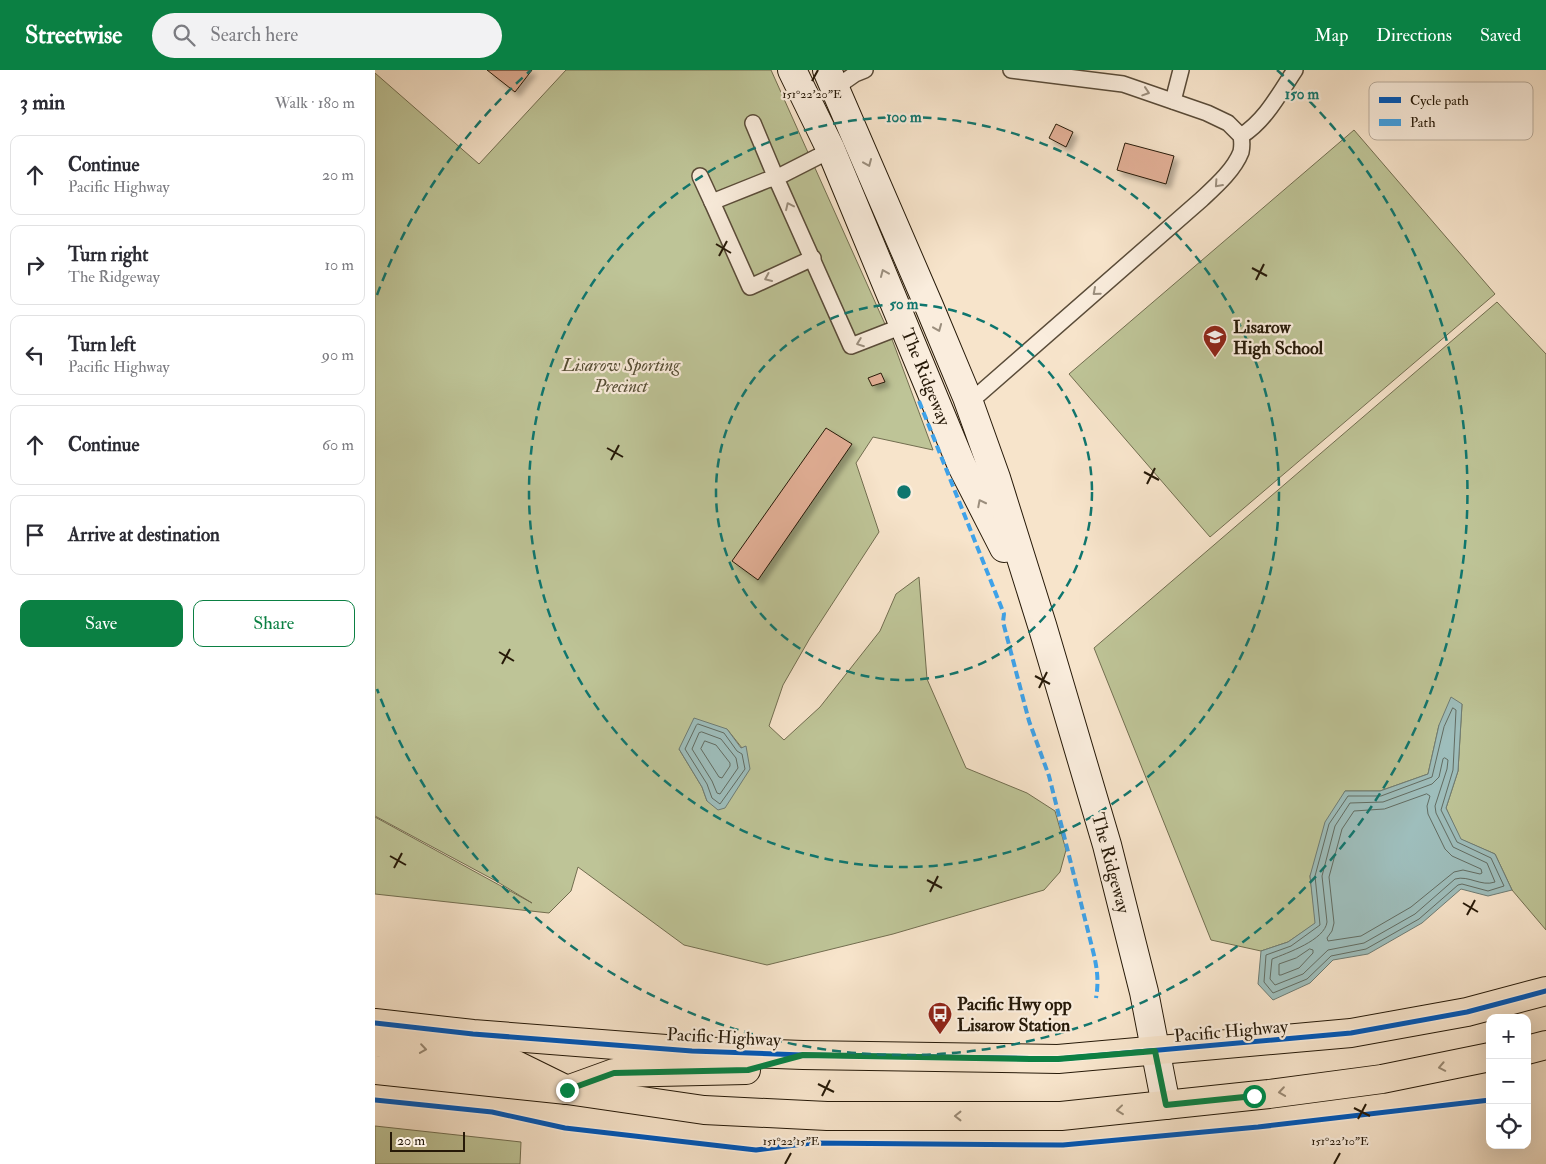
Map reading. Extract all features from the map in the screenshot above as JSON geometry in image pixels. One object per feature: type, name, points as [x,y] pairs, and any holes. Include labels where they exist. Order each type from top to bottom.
[{"type":"main road","name":"Pacific Highway","points":[[375,1023],[473,1034],[692,1051],[803,1055],[1058,1059],[1351,1034],[1467,1012],[1546,990]]},
{"type":"main road","points":[[375,1042],[508,1061],[567,1090],[614,1073],[748,1070],[803,1055]]},
{"type":"main road","points":[[1531,1049],[1546,1045]]},
{"type":"main road","points":[[375,1070],[567,1090],[704,1110],[827,1116],[1061,1116],[1269,1094],[1382,1079],[1486,1058]]},
{"type":"street","name":"The Ridgeway","points":[[792,70],[831,150],[963,466],[1042,625]]},
{"type":"street","name":"The Ridgeway","points":[[831,79],[967,397],[996,478],[1107,845],[1144,992],[1166,1105]]},
{"type":"street","points":[[831,79],[827,108],[842,138],[831,150]]},
{"type":"street","points":[[928,381],[945,391],[967,397]]},
{"type":"lane","points":[[831,79],[865,70]]},
{"type":"lane","points":[[967,397],[978,395],[1218,185],[1241,152],[1241,136],[1228,123],[1207,113],[1120,84],[1011,70]]},
{"type":"lane","points":[[1173,101],[1181,70]]},
{"type":"lane","points":[[1241,136],[1254,128],[1265,115],[1295,70]]},
{"type":"lane","points":[[753,123],[851,346],[905,325]]},
{"type":"lane","points":[[712,202],[776,178],[831,150]]},
{"type":"lane","points":[[701,176],[750,286],[813,258]]},
{"type":"green space","name":"Lisarow Sporting Precinct","points":[[566,70],[771,70],[893,342],[933,450],[873,437],[856,463],[879,532],[810,638],[783,685],[769,726],[784,740],[820,707],[880,631],[896,594],[919,577],[927,679],[966,768],[1027,793],[1055,811],[1066,850],[1060,872],[1044,890],[893,934],[767,965],[684,945],[578,867],[571,891],[549,913],[375,894],[375,817],[532,903],[496,881],[375,816],[375,73],[479,164]],"holes":[[[727,729],[742,748],[745,747],[707,801],[702,787],[679,749]]]},
{"type":"green space","points":[[1354,130],[1495,294],[1210,537],[1069,374]]},
{"type":"green space","points":[[1497,302],[1546,354],[1546,930],[1512,890],[1495,854],[1460,839],[1446,808],[1458,771],[1462,704],[1439,725],[1428,774],[1380,791],[1345,791],[1310,876],[1316,923],[1288,942],[1261,951],[1211,940],[1094,648]]},
{"type":"green space","points":[[375,1126],[521,1142],[520,1164],[375,1164]]},
{"type":"water","points":[[1451,697],[1462,704],[1458,771],[1446,808],[1461,839],[1495,854],[1512,890],[1488,896],[1461,889],[1422,923],[1368,954],[1333,960],[1310,983],[1273,1000],[1258,984],[1261,951],[1288,942],[1315,923],[1310,876],[1325,822],[1345,791],[1380,791],[1428,774],[1439,725]]},
{"type":"water","points":[[694,718],[727,729],[741,748],[746,746],[750,769],[725,808],[718,810],[707,801],[702,787],[679,749]]},
{"type":"building","points":[[487,70],[532,70],[515,92]]},
{"type":"building","points":[[1056,124],[1073,132],[1066,147],[1049,138]]},
{"type":"building","points":[[1125,143],[1174,156],[1166,184],[1117,170]]},
{"type":"building","points":[[881,373],[885,382],[872,386],[868,378]]},
{"type":"building","points":[[826,428],[852,444],[758,580],[732,561]]},
{"type":"marked path","points":[[919,401],[1004,614],[1003,622],[1029,721],[1049,776],[1096,963],[1096,998]]},
{"type":"cycle path","points":[[375,1023],[473,1034],[692,1051],[803,1055],[1058,1059],[1351,1033],[1467,1012],[1546,991]]},
{"type":"cycle path","points":[[375,1100],[492,1112],[565,1128],[756,1150],[811,1143],[1063,1145],[1258,1127],[1486,1100]]},
{"type":"place","name":"Lisarow High School","points":[[1215,358]]},
{"type":"place","name":"Pacific Hwy opp Lisarow Station","points":[[940,1035]]},
{"type":"route","points":[[567,1090],[614,1073],[748,1070],[803,1055],[1058,1059],[1155,1051],[1166,1105],[1254,1096]]}]
